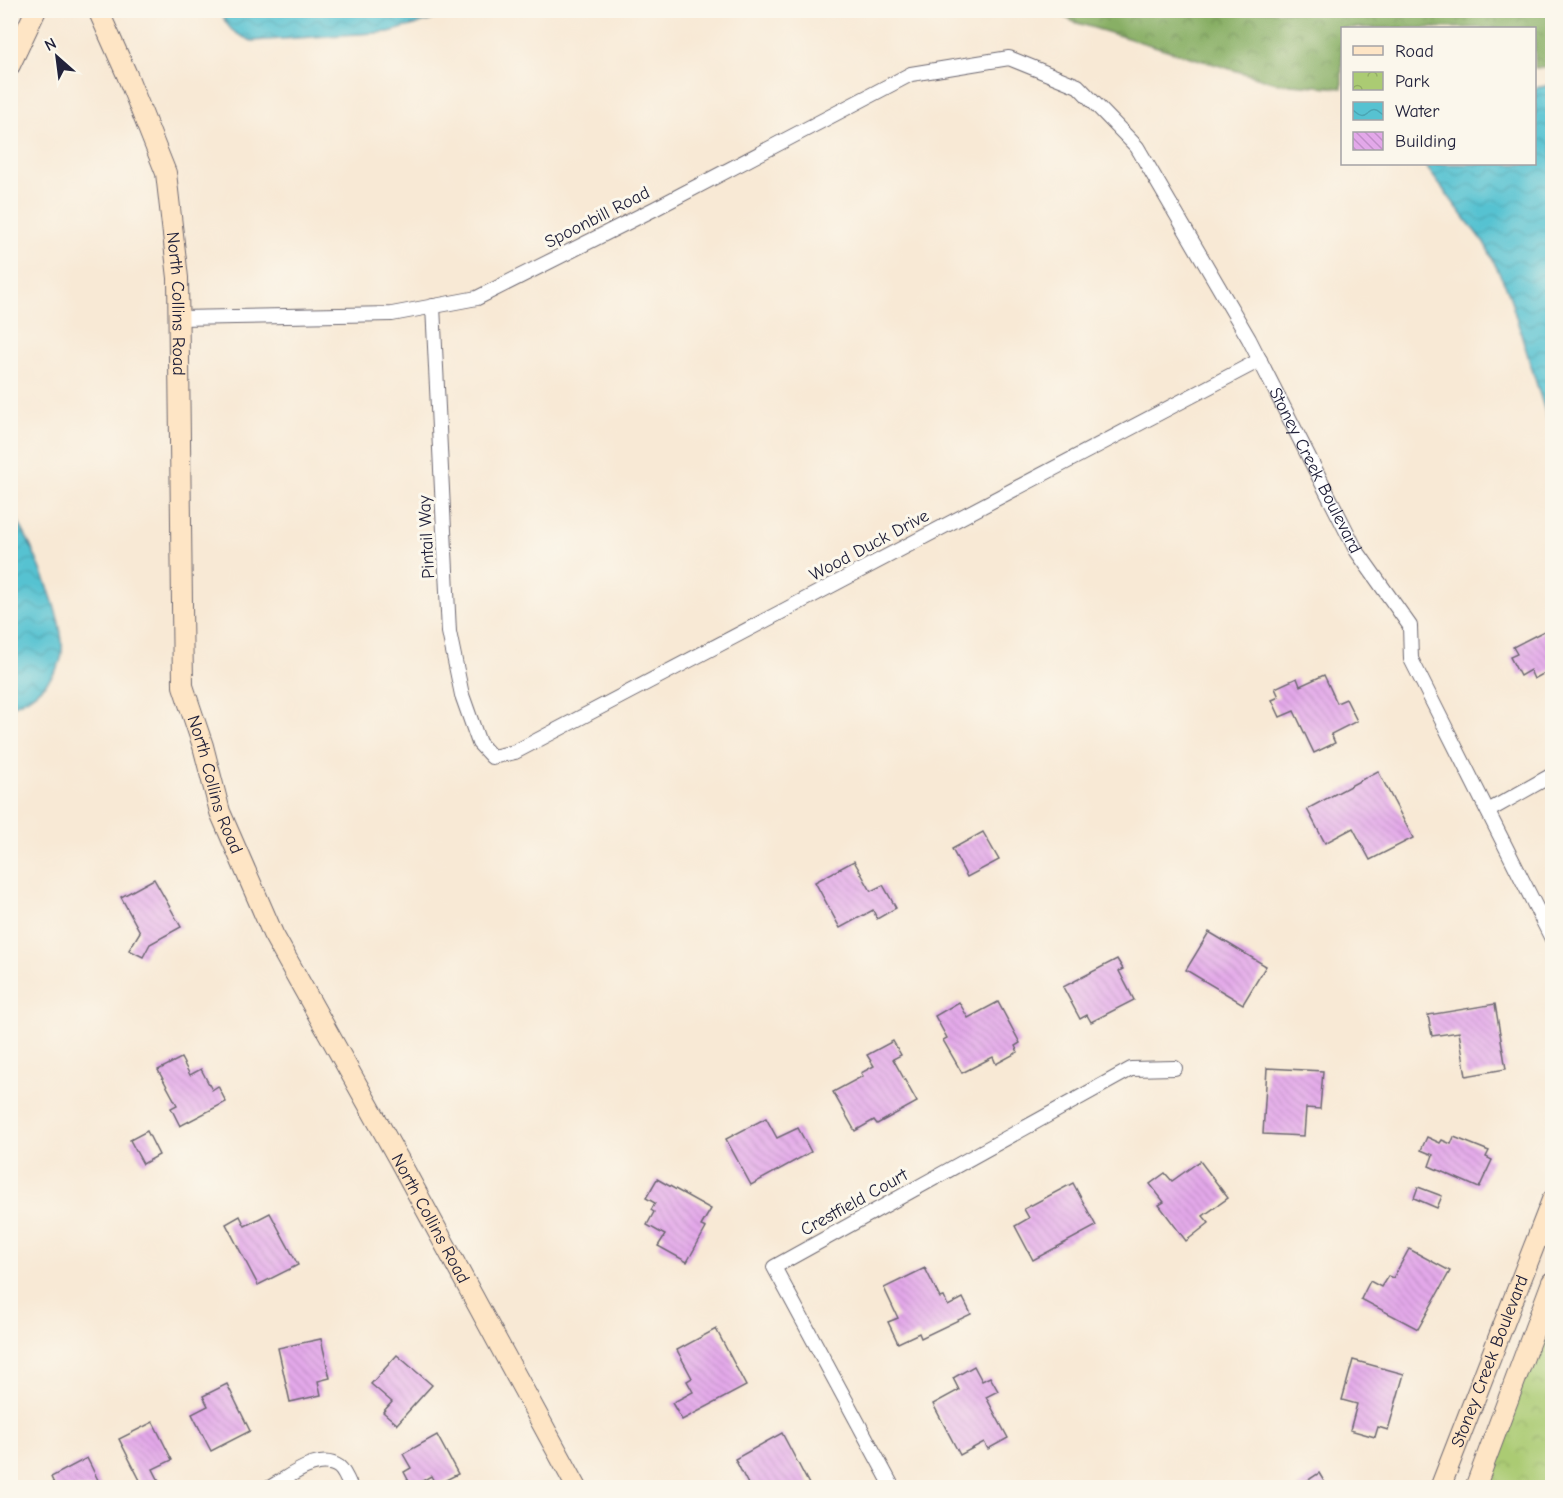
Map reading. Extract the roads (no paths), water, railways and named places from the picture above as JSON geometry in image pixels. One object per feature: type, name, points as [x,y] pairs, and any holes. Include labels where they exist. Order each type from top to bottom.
[{"type":"street","points":[[10,65],[36,10]]},
{"type":"street","points":[[25,33],[37,17],[47,10]]},
{"type":"street","name":"North Collins Road","points":[[98,11],[127,75],[165,173],[178,278],[183,686],[203,746],[220,812],[273,934],[577,1488]]},
{"type":"street","name":"Spoonbill Road","points":[[178,318],[392,314],[477,298],[656,208],[910,74],[1009,58]]},
{"type":"street","name":"Stoney Creek Boulevard","points":[[1009,58],[1078,86],[1137,147],[1260,360],[1356,550],[1410,626],[1411,659],[1552,939]]},
{"type":"street","name":"Pintail Way","points":[[433,306],[449,633],[462,695],[479,743],[492,757]]},
{"type":"street","name":"Wood Duck Drive","points":[[492,757],[515,752],[1260,360]]},
{"type":"street","points":[[1488,810],[1552,776]]},
{"type":"street","name":"Crestfield Court","points":[[893,1488],[774,1267],[1131,1069],[1175,1068]]},
{"type":"street","name":"Stoney Creek Boulevard","points":[[1440,1488],[1552,1200]]},
{"type":"street","name":"Stoney Creek Boulevard","points":[[1475,1488],[1552,1282]]},
{"type":"street","points":[[269,1488],[314,1463],[328,1462],[340,1468],[351,1488]]},
{"type":"water","points":[[219,11],[449,11],[429,21],[389,32],[252,41],[232,30]]},
{"type":"water","points":[[1552,85],[1552,434],[1508,291],[1486,246],[1425,165],[1536,165],[1536,88]]},
{"type":"water","points":[[11,510],[45,579],[58,620],[62,652],[51,678],[36,692],[11,706]]}]
